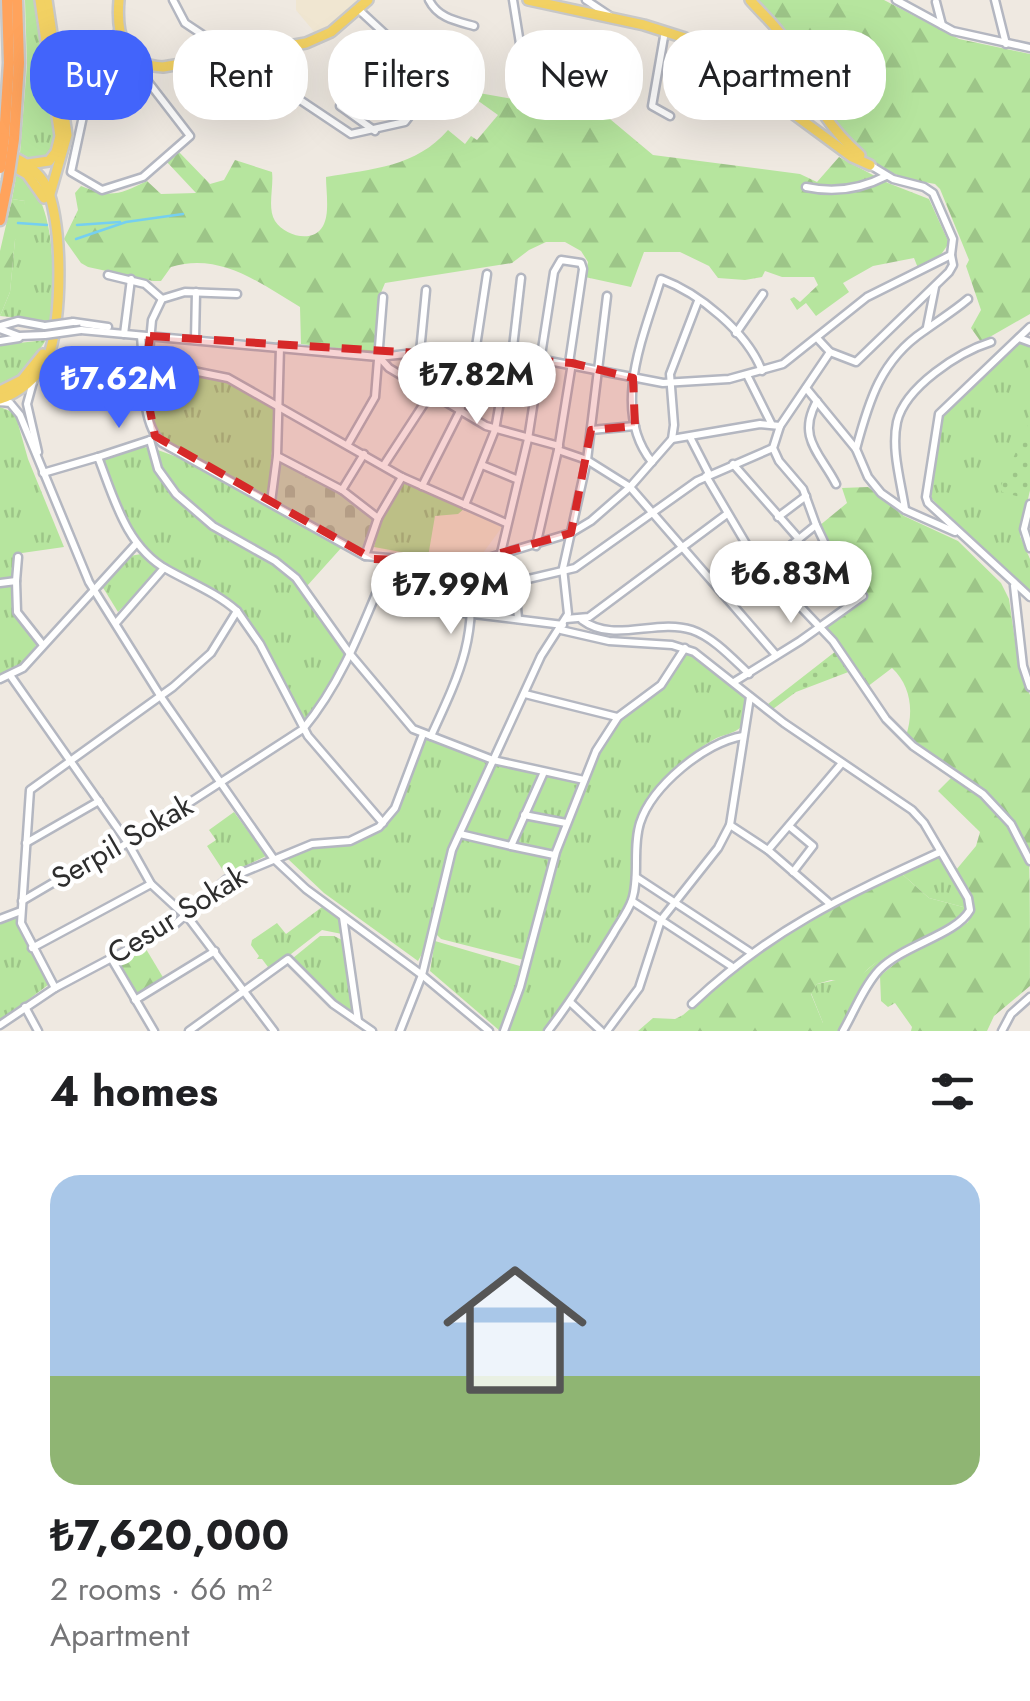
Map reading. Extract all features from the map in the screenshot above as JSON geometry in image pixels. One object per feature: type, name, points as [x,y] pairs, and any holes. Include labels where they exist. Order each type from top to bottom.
[{"type":"highway","points":[[0,220],[8,180],[7,0]]},
{"type":"highway","points":[[0,165],[9,139],[18,77],[17,0]]},
{"type":"main road","points":[[25,164],[49,161],[60,136],[43,0]]},
{"type":"main road","points":[[43,0],[67,126],[50,196]]},
{"type":"main road","points":[[118,30],[119,0]]},
{"type":"main road","points":[[308,41],[317,39],[368,0]]},
{"type":"main road","points":[[528,0],[666,30]]},
{"type":"main road","points":[[750,0],[786,42],[831,129],[870,165]]},
{"type":"main road","points":[[803,120],[870,165]]},
{"type":"main road","points":[[0,153],[25,164],[45,183],[50,196],[59,279],[57,325],[50,351],[39,372],[0,400]]},
{"type":"main road","points":[[0,165],[18,167],[37,183],[54,224]]},
{"type":"main road","points":[[0,391],[22,380],[40,360],[57,325]]},
{"type":"street","points":[[173,0],[182,21],[195,30]]},
{"type":"street","points":[[429,0],[446,18],[474,26]]},
{"type":"street","points":[[514,0],[517,30]]},
{"type":"street","points":[[586,0],[614,20]]},
{"type":"street","points":[[897,0],[942,26],[1030,48]]},
{"type":"street","points":[[995,0],[1006,44]]},
{"type":"street","points":[[936,2],[942,26]]},
{"type":"street","points":[[358,10],[380,30]]},
{"type":"street","points":[[663,46],[652,106],[663,112]]},
{"type":"street","points":[[82,120],[71,172],[97,188],[112,189],[137,181],[190,136],[153,89]]},
{"type":"street","points":[[308,106],[348,133],[375,131],[406,120]]},
{"type":"street","points":[[360,120],[375,131]]},
{"type":"street","points":[[817,338],[830,352],[856,362],[952,268],[953,239],[933,194],[870,165]]},
{"type":"street","points":[[806,188],[841,189],[887,176]]},
{"type":"street","points":[[0,318],[20,318],[45,330],[378,357],[420,352],[539,358],[670,384],[746,375],[788,361],[878,290],[951,255]]},
{"type":"street","points":[[500,556],[528,439],[556,265],[565,260],[581,263],[583,269],[559,448],[536,546]]},
{"type":"street","points":[[422,486],[460,411],[475,354],[486,274]]},
{"type":"street","points":[[108,275],[151,286],[162,299]]},
{"type":"street","points":[[465,505],[496,430],[521,278]]},
{"type":"street","points":[[124,334],[132,279]]},
{"type":"street","points":[[652,462],[639,445],[632,378],[661,279],[698,301],[736,333],[762,371]]},
{"type":"street","points":[[926,328],[935,286]]},
{"type":"street","points":[[420,352],[426,290]]},
{"type":"street","points":[[237,294],[179,292],[162,299],[154,313],[146,336],[144,380],[158,470],[176,494],[213,526],[286,569],[396,713],[427,735],[493,760],[584,780]]},
{"type":"street","points":[[195,340],[196,292]]},
{"type":"street","points":[[736,333],[763,294]]},
{"type":"street","points":[[400,1031],[422,975],[445,872],[460,834],[542,656],[564,625],[568,602],[562,572],[587,460],[607,296]]},
{"type":"street","points":[[348,444],[374,401],[382,297]]},
{"type":"street","points":[[856,448],[870,396],[882,371],[926,328],[968,299]]},
{"type":"street","points":[[43,473],[152,438],[365,556],[469,562],[500,556],[572,533],[592,521],[672,439],[673,365],[698,301]]},
{"type":"street","points":[[0,328],[18,321],[33,324]]},
{"type":"street","points":[[0,341],[35,336],[73,322],[124,334],[146,358],[228,378],[402,476],[506,523]]},
{"type":"street","points":[[1030,327],[946,404],[937,418],[927,501],[1030,598]]},
{"type":"street","points":[[0,328],[19,336],[35,336]]},
{"type":"street","points":[[1019,338],[1030,342]]},
{"type":"street","points":[[906,510],[896,443],[902,410],[946,364],[991,342]]},
{"type":"street","points":[[271,502],[277,456],[280,348]]},
{"type":"street","points":[[734,682],[863,596],[826,546],[806,496],[773,448],[776,424],[830,352]]},
{"type":"street","points":[[378,357],[389,368],[496,430],[559,448],[630,486],[776,656]]},
{"type":"street","points":[[39,372],[30,386],[27,404],[43,473]]},
{"type":"street","points":[[746,375],[776,424]]},
{"type":"street","points":[[806,388],[856,448],[876,488],[906,510],[957,533]]},
{"type":"street","points":[[384,466],[431,393]]},
{"type":"street","points":[[0,400],[20,415],[95,591],[161,696],[273,858],[489,1031]]},
{"type":"street","points":[[817,401],[809,418],[812,440],[817,457],[836,484]]},
{"type":"street","points":[[672,439],[776,424]]},
{"type":"street","points":[[591,430],[635,426]]},
{"type":"street","points":[[690,437],[728,514],[763,568],[820,625],[900,735],[983,794],[1012,824],[1030,861]]},
{"type":"street","points":[[473,592],[580,566],[652,511],[708,475],[773,448]]},
{"type":"street","points":[[342,490],[364,454]]},
{"type":"street","points":[[98,456],[136,544],[164,568],[218,596],[237,611],[260,644],[303,729],[383,823],[462,668],[473,615],[469,562]]},
{"type":"street","points":[[277,456],[342,490],[378,518]]},
{"type":"street","points":[[733,464],[799,540]]},
{"type":"street","points":[[482,465],[516,479]]},
{"type":"street","points":[[365,556],[378,518],[402,476]]},
{"type":"street","points":[[778,517],[806,496]]},
{"type":"street","points":[[1030,504],[1024,529],[1030,548]]},
{"type":"street","points":[[564,625],[582,620],[728,514]]},
{"type":"street","points":[[763,568],[816,525]]},
{"type":"street","points":[[0,679],[24,668],[136,544]]},
{"type":"street","points":[[18,557],[17,612],[43,644]]},
{"type":"street","points":[[303,729],[320,709],[350,654],[390,560]]},
{"type":"street","points":[[390,560],[434,606],[473,615],[564,625],[609,640],[684,648],[919,817],[968,898],[968,915],[962,922],[915,944],[879,970],[843,1031]]},
{"type":"street","points":[[116,623],[164,568]]},
{"type":"street","points":[[0,583],[16,581]]},
{"type":"street","points":[[515,582],[518,620]]},
{"type":"street","points":[[1014,584],[1022,666],[1030,687]]},
{"type":"street","points":[[54,988],[21,923],[30,790],[161,696],[210,653],[237,611]]},
{"type":"street","points":[[582,620],[601,630],[692,630],[714,643],[749,674]]},
{"type":"street","points":[[504,1031],[520,988],[554,855],[602,738],[618,717],[661,685],[684,648]]},
{"type":"street","points":[[10,675],[128,842],[151,884],[184,914],[215,951],[274,1031]]},
{"type":"street","points":[[525,694],[618,717]]},
{"type":"street","points":[[570,1002],[604,1031],[639,988],[660,920],[718,848],[730,826],[750,697]]},
{"type":"street","name":"Serpil Sokak","points":[[22,901],[128,842],[303,729]]},
{"type":"street","points":[[548,1031],[632,902],[644,813],[693,758],[720,740],[743,736]]},
{"type":"street","points":[[768,850],[842,763]]},
{"type":"street","points":[[511,846],[544,772]]},
{"type":"street","points":[[26,843],[98,801]]},
{"type":"street","points":[[524,815],[566,823]]},
{"type":"street","name":"Cesur Sokak","points":[[0,1025],[54,988],[174,925],[227,879],[312,844],[350,841],[383,823]]},
{"type":"street","points":[[730,826],[768,850],[829,902]]},
{"type":"street","points":[[788,826],[813,846],[793,872]]},
{"type":"street","points":[[460,834],[554,855]]},
{"type":"street","points":[[692,1004],[750,952],[829,902],[940,852]]},
{"type":"street","points":[[635,876],[750,952]]},
{"type":"street","points":[[32,948],[151,884]]},
{"type":"street","points":[[632,902],[732,966]]},
{"type":"street","points":[[0,919],[21,911]]},
{"type":"street","points":[[343,915],[358,1021]]},
{"type":"street","points":[[136,1000],[215,951]]},
{"type":"street","points":[[110,958],[154,1031]]},
{"type":"street","points":[[189,1031],[288,958],[333,1004],[372,1031]]},
{"type":"street","points":[[1002,1031],[1011,1014],[1030,997]]},
{"type":"street","points":[[25,1007],[38,1031]]},
{"type":"highlighted area","points":[[150,336],[572,363],[633,378],[635,426],[591,430],[571,533],[469,562],[373,559],[155,436],[144,380]]},
{"type":"shaded area","points":[[296,0],[362,0],[316,34],[296,10]]},
{"type":"shaded area","points":[[404,481],[502,527],[480,557],[377,550],[374,547]]},
{"type":"green space","points":[[25,0],[35,0],[38,30],[30,30],[30,120],[53,120],[55,132],[50,157],[33,160],[20,153],[27,65]]},
{"type":"green space","points":[[758,0],[884,0],[959,39],[1030,54],[1030,314],[981,342],[971,328],[981,310],[966,266],[969,260],[940,189],[935,184],[882,169],[854,147],[833,120],[886,120],[886,30],[785,30]]},
{"type":"green space","points":[[485,94],[505,98],[505,120],[611,120],[653,155],[800,174],[817,182],[839,157],[929,199],[949,243],[940,256],[918,268],[914,258],[873,266],[843,283],[849,292],[816,316],[806,303],[797,310],[790,299],[794,297],[800,302],[818,285],[814,277],[782,277],[765,271],[762,277],[745,280],[718,278],[709,266],[680,252],[644,252],[631,287],[585,277],[588,262],[581,251],[565,242],[546,242],[512,263],[385,283],[380,295],[376,353],[301,344],[300,307],[239,272],[189,263],[171,267],[161,281],[153,281],[88,267],[64,239],[78,210],[75,193],[81,186],[114,193],[147,181],[161,194],[196,193],[166,161],[178,151],[210,184],[224,180],[235,160],[272,172],[271,210],[275,221],[292,234],[313,235],[325,221],[326,177],[407,159],[448,130],[465,144],[471,136],[477,140],[498,115],[485,106]]},
{"type":"green space","points":[[17,172],[30,184],[47,219],[53,283],[51,321],[0,316],[10,292],[15,240],[25,201],[12,199]]},
{"type":"green space","points":[[12,199],[25,201],[23,230],[15,240],[10,292],[0,316],[0,251]]},
{"type":"green space","points":[[46,340],[22,376],[0,387],[0,345]]},
{"type":"green space","points":[[1022,341],[1030,344],[1030,490],[1020,536],[1030,559],[1030,592],[987,556],[931,498],[942,414]]},
{"type":"green space","points":[[152,365],[228,380],[276,404],[268,496],[169,443],[152,417]]},
{"type":"green space","points":[[0,407],[15,413],[28,459],[64,547],[15,554],[13,578],[0,581]]},
{"type":"green space","points":[[1030,420],[1030,489],[1027,499],[1000,488]]},
{"type":"green space","points":[[141,446],[148,448],[157,472],[187,509],[297,582],[345,652],[344,661],[306,721],[302,720],[260,637],[242,613],[215,591],[152,556],[134,532],[102,461]]},
{"type":"green space","points":[[155,449],[202,466],[342,547],[307,586],[289,568],[200,512],[181,495],[165,474]]},
{"type":"green space","points":[[285,462],[341,492],[375,518],[363,552],[276,501],[279,465]]},
{"type":"green space","points":[[404,481],[465,508],[458,514],[435,516],[428,557],[374,547],[382,516]]},
{"type":"green space","points":[[868,487],[904,516],[958,541],[1001,583],[1009,599],[1019,668],[1030,695],[1030,857],[993,801],[906,736],[909,699],[892,668],[867,687],[824,626],[868,598],[819,526],[847,503],[842,488]]},
{"type":"green space","points":[[141,554],[160,569],[118,612],[102,586],[130,556]]},
{"type":"green space","points":[[0,585],[12,587],[16,614],[37,644],[21,667],[0,675]]},
{"type":"green space","points":[[836,651],[851,671],[796,692],[773,709],[768,704]]},
{"type":"green space","points":[[687,652],[745,696],[742,726],[701,747],[657,789],[635,825],[630,897],[568,999],[543,1031],[507,1031],[566,834],[604,743],[620,721],[661,691]]},
{"type":"green space","points":[[426,739],[481,758],[487,764],[446,858],[431,929],[418,961],[324,893],[288,859],[321,846],[355,843],[387,823],[402,798]]},
{"type":"green space","points":[[496,764],[540,774],[508,843],[464,832]]},
{"type":"green space","points":[[546,774],[581,783],[564,820],[529,812]]},
{"type":"green space","points":[[951,778],[998,812],[1029,861],[1030,986],[994,1016],[987,1031],[911,1031],[895,1003],[888,1007],[881,1001],[880,976],[903,957],[968,922],[974,907],[956,870],[976,846],[980,832],[938,791]]},
{"type":"green space","points":[[234,812],[266,856],[226,875],[207,846],[216,840],[209,830]]},
{"type":"green space","points":[[528,818],[561,826],[551,851],[516,842]]},
{"type":"green space","points":[[462,837],[552,858],[524,960],[441,939],[436,934]]},
{"type":"green space","points":[[939,857],[967,908],[929,898],[902,874]]},
{"type":"green space","points":[[902,874],[929,898],[967,908],[966,912],[940,932],[879,960],[856,984],[831,980],[817,984],[811,994],[823,1031],[638,1031],[653,1018],[675,1019],[683,1015],[750,958],[799,925]]},
{"type":"green space","points":[[322,907],[341,921],[342,934],[322,930],[260,978],[268,967],[257,959],[252,940],[277,923],[286,934]]},
{"type":"green space","points":[[18,916],[18,928],[48,985],[0,1021],[0,923]]},
{"type":"green space","points":[[320,936],[344,941],[354,1014],[329,997],[293,958]]},
{"type":"green space","points":[[435,941],[520,966],[512,1005],[500,1031],[430,971]]},
{"type":"green space","points":[[143,944],[164,979],[137,994],[117,958]]},
{"type":"green space","points":[[910,944],[868,982],[840,1031],[823,1031],[811,993],[817,984],[861,975],[880,959]]},
{"type":"waterway","points":[[76,239],[126,222],[183,214]]},
{"type":"waterway","points":[[77,225],[120,222]]},
{"type":"waterway","points":[[18,223],[47,225]]}]
